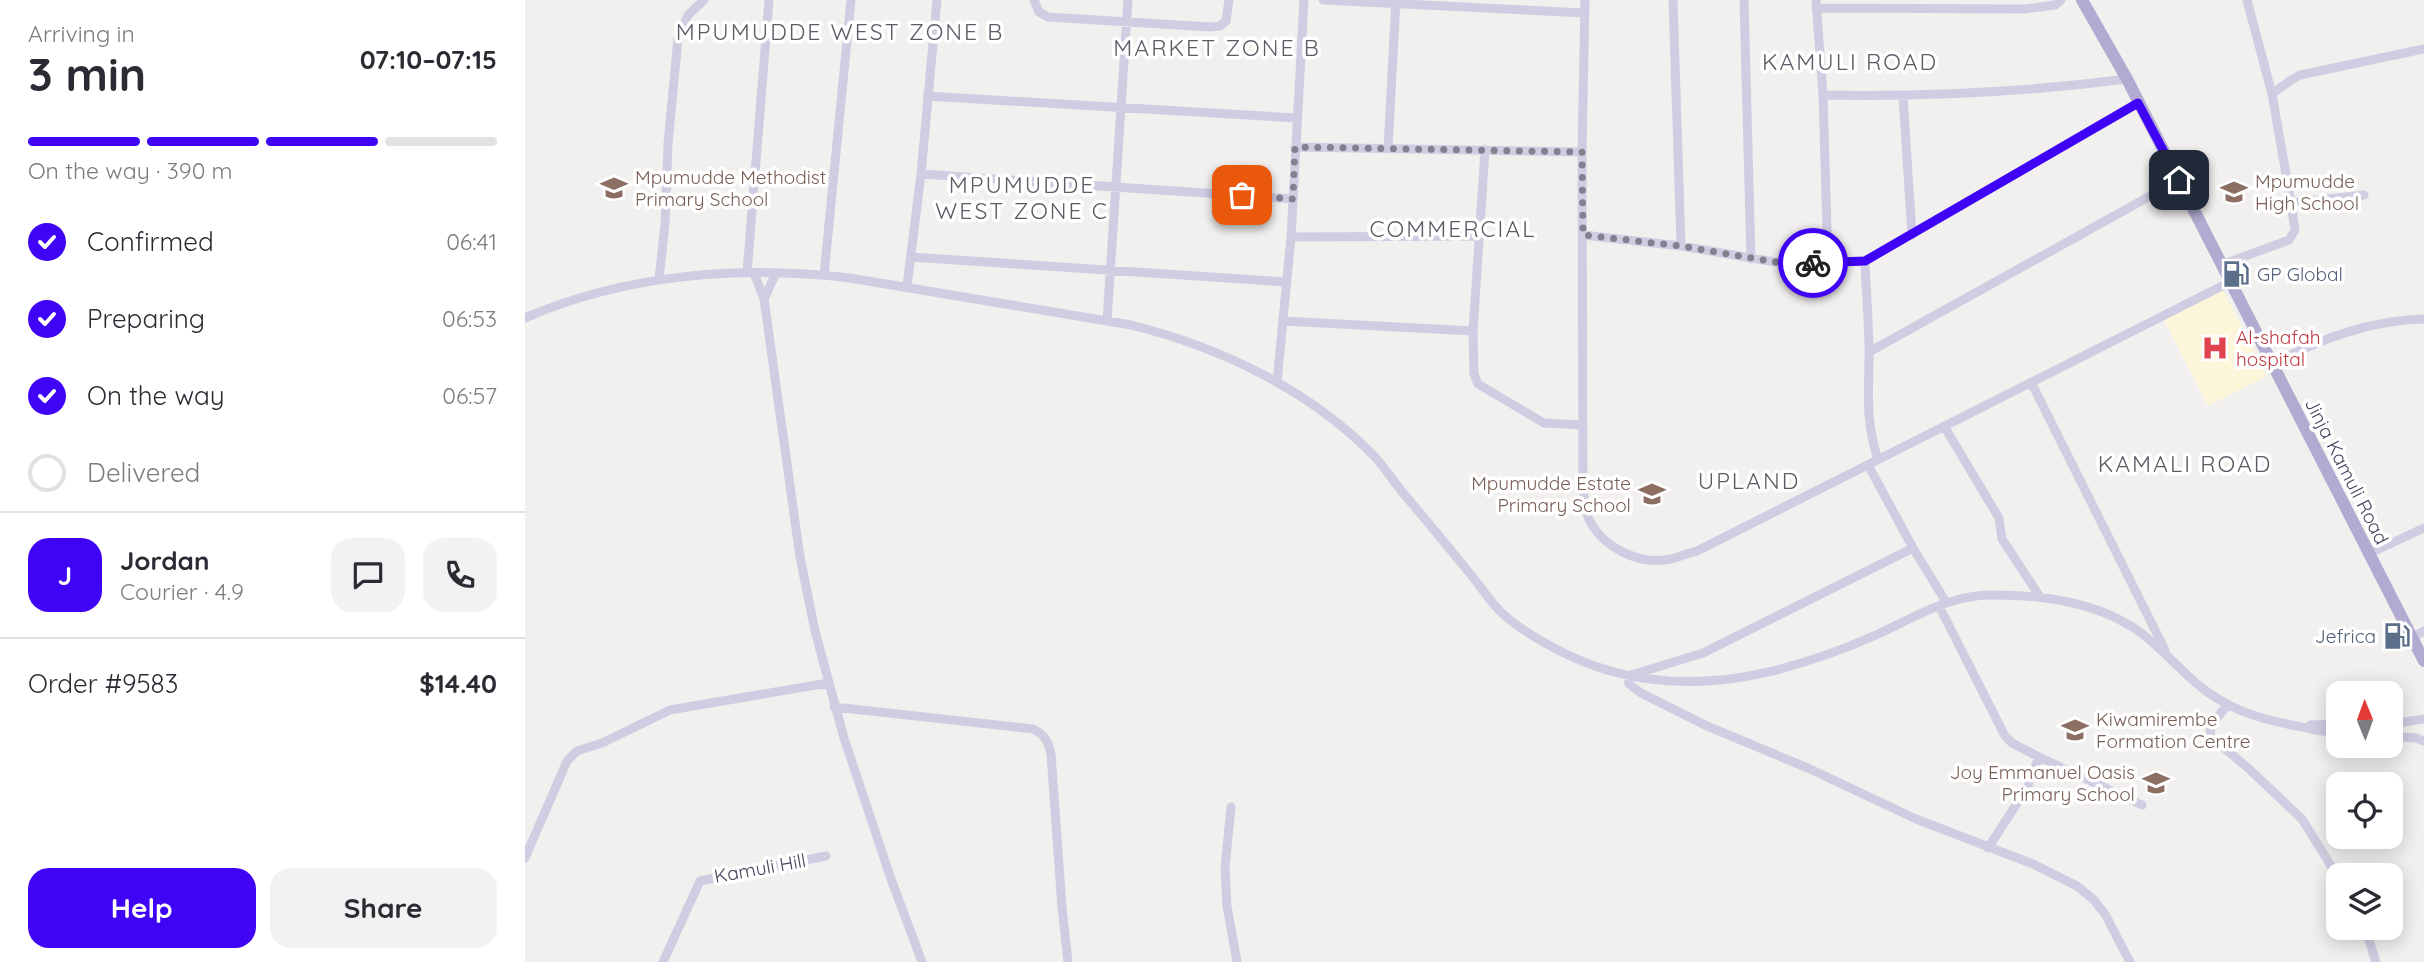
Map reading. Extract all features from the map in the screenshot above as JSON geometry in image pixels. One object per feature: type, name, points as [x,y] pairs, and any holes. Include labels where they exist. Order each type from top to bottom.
[{"type":"main road","name":"Jinja Kamuli Road","points":[[2082,0],[2127,79],[2424,661]]},
{"type":"street","points":[[659,279],[678,38],[688,15],[704,0]]},
{"type":"street","points":[[769,0],[750,273],[764,299],[800,557],[828,683],[891,879],[922,962]]},
{"type":"street","points":[[824,275],[851,0]]},
{"type":"street","points":[[907,286],[921,174],[937,0]]},
{"type":"street","points":[[1034,0],[1039,12],[1048,17],[1220,26],[1226,20],[1229,0]]},
{"type":"street","points":[[1107,321],[1128,0]]},
{"type":"street","points":[[1277,382],[1291,237],[1304,0]]},
{"type":"street","points":[[1323,0],[1585,13]]},
{"type":"street","points":[[1585,0],[1582,152],[1583,490],[1588,516],[1601,537],[1620,551],[1643,560],[1669,560],[1697,551],[2230,282]]},
{"type":"street","points":[[1673,0],[1681,246]]},
{"type":"street","points":[[1744,0],[1751,259]]},
{"type":"street","points":[[1828,262],[1823,95],[1816,4],[2025,9],[2055,5],[2061,0]]},
{"type":"street","points":[[2221,265],[2289,240],[2295,230],[2272,94],[2247,0]]},
{"type":"street","points":[[1388,149],[1396,2]]},
{"type":"street","points":[[2272,94],[2300,75],[2424,49]]},
{"type":"street","points":[[1823,95],[1903,97],[2043,88],[2127,79]]},
{"type":"street","points":[[927,96],[1296,118]]},
{"type":"street","points":[[1903,97],[1912,235]]},
{"type":"street","points":[[1583,235],[1681,246],[1775,262],[1865,261],[2138,103]]},
{"type":"street","points":[[1295,147],[1582,152]]},
{"type":"street","points":[[1485,150],[1473,331],[1474,374],[1478,384],[1544,423],[1582,425]]},
{"type":"street","points":[[921,174],[1293,199]]},
{"type":"street","points":[[1869,352],[2179,180]]},
{"type":"street","points":[[2291,203],[2364,195]]},
{"type":"street","points":[[1291,237],[1479,236]]},
{"type":"street","points":[[911,257],[1286,282]]},
{"type":"street","points":[[1865,261],[1869,352],[1868,422],[1873,462],[2005,736],[2012,743],[2039,757],[2142,805]]},
{"type":"street","points":[[525,318],[591,295],[659,279],[775,273],[824,275],[907,286],[1162,333],[1199,346],[1277,382],[1330,419],[1374,456],[1502,613],[1532,636],[1568,655],[1629,676],[1708,681],[1776,672],[1849,647],[1943,604],[1976,595],[2040,597],[2092,608],[2133,627],[2195,682],[2227,705],[2261,719],[2326,731]]},
{"type":"street","points":[[764,299],[775,273]]},
{"type":"street","points":[[2271,364],[2310,345],[2354,329],[2424,319]]},
{"type":"street","points":[[1283,321],[1473,331]]},
{"type":"street","points":[[2031,382],[2168,656]]},
{"type":"street","points":[[1944,426],[1999,518],[2002,539],[2040,597]]},
{"type":"street","points":[[2368,554],[2424,528]]},
{"type":"street","points":[[1629,676],[1703,653],[1913,548]]},
{"type":"street","points":[[2411,638],[2424,631]]},
{"type":"street","points":[[1629,676],[1629,684],[1634,689],[1707,726],[1811,769],[1916,819],[2057,875],[2077,886],[2093,899],[2105,914],[2130,962]]},
{"type":"street","points":[[525,858],[567,761],[577,751],[602,743],[670,710],[828,683]]},
{"type":"street","points":[[2227,705],[2211,726],[2210,736],[2302,819],[2329,863]]},
{"type":"street","points":[[834,707],[1033,729],[1042,734],[1048,741],[1051,754],[1068,962]]},
{"type":"street","points":[[2403,722],[2424,719]]},
{"type":"street","points":[[2298,726],[2326,725]]},
{"type":"street","points":[[2403,737],[2424,741]]},
{"type":"street","points":[[1988,848],[2027,788],[2039,757]]},
{"type":"street","points":[[1231,807],[1225,868],[1227,906],[1237,962]]},
{"type":"street","name":"Kamuli Hill","points":[[663,962],[700,881],[826,856]]},
{"type":"street","points":[[2369,940],[2376,962]]},
{"type":"shaded area","name":"Al-shafah hospital","points":[[2223,290],[2267,376],[2208,406],[2164,320]]},
{"type":"way so far","points":[[1242,195],[1293,199],[1295,147],[1582,152],[1583,235],[1681,246],[1775,262],[1813,263]]},
{"type":"place","name":"Mpumudde Methodist Primary School","points":[[614,188]]},
{"type":"place","name":"Mpumudde High School","points":[[2234,192]]},
{"type":"place","name":"GP Global","points":[[2236,274]]},
{"type":"place","name":"Al-shafah hospital","points":[[2215,348]]},
{"type":"place","name":"Mpumudde Estate Primary School","points":[[1652,494]]},
{"type":"place","name":"Jefrica","points":[[2397,636]]},
{"type":"place","name":"Kiwamirembe Formation Centre","points":[[2075,730]]},
{"type":"place","name":"Joy Emmanuel Oasis Primary School","points":[[2156,783]]},
{"type":"district","name":"MPUMUDDE WEST ZONE B","points":[[840,31]]},
{"type":"district","name":"MARKET ZONE B","points":[[1217,47]]},
{"type":"district","name":"KAMULI ROAD","points":[[1850,61]]},
{"type":"district","name":"MPUMUDDE WEST ZONE C","points":[[1022,197]]},
{"type":"district","name":"COMMERCIAL","points":[[1453,228]]},
{"type":"district","name":"KAMALI ROAD","points":[[2185,463]]},
{"type":"district","name":"UPLAND","points":[[1749,480]]},
{"type":"route","points":[[1813,263],[1865,261],[2138,103],[2179,180]]}]
